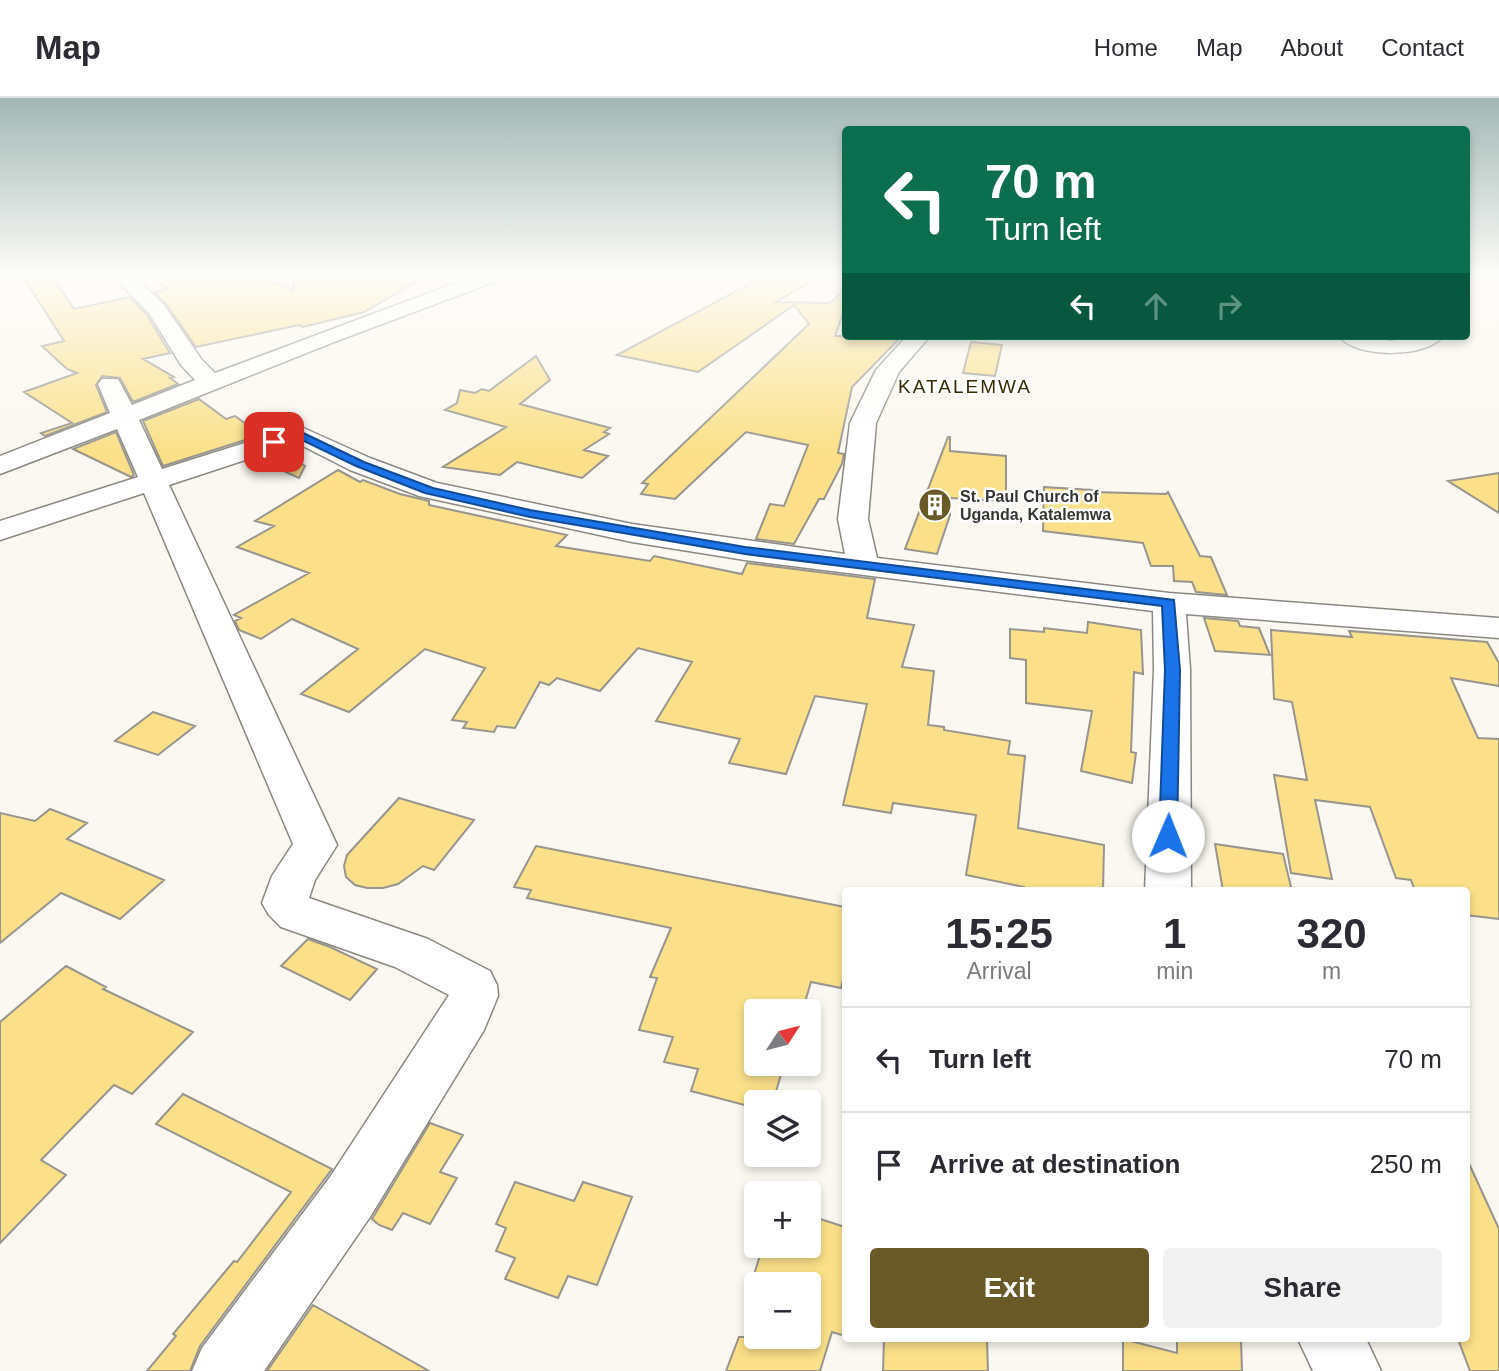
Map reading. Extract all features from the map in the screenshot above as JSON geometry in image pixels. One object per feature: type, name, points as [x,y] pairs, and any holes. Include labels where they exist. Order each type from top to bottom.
[{"type":"street","points":[[173,334],[193,365],[212,383]]},
{"type":"street","points":[[2,466],[339,334]]},
{"type":"street","points":[[863,564],[853,519],[863,423],[888,370],[915,340]]},
{"type":"street","points":[[1358,340],[1391,349],[1419,340]]},
{"type":"street","points":[[110,384],[315,845],[294,876],[285,903],[297,914],[409,953],[463,978],[473,985],[475,993],[460,1024],[350,1197],[225,1371]]},
{"type":"street","points":[[2,466],[194,410],[2,466]]},
{"type":"street","points":[[0,531],[299,434],[360,464],[429,490],[530,514],[745,551],[1169,603],[1499,628]]},
{"type":"street","points":[[1168,887],[1172,670],[1169,603]]},
{"type":"street","points":[[1332,1342],[1348,1371]]},
{"type":"building","points":[[60,334],[159,334],[170,353],[143,359],[174,377],[170,378],[178,384],[133,402],[120,378],[102,376],[96,385],[107,412],[45,436],[41,433],[72,423],[24,392],[77,373],[67,369],[42,346],[64,341]]},
{"type":"building","points":[[187,334],[255,334],[196,347]]},
{"type":"building","points":[[655,334],[752,334],[698,372],[617,355]]},
{"type":"building","points":[[798,334],[836,334],[842,336],[842,340],[898,340],[852,387],[838,453],[844,454],[842,464],[824,499],[819,499],[794,544],[756,539],[770,504],[784,506],[808,445],[746,432],[675,499],[641,494],[648,484],[642,483]]},
{"type":"building","points":[[971,342],[1002,345],[995,376],[963,373]]},
{"type":"building","points":[[536,356],[550,380],[520,404],[610,428],[604,432],[609,434],[584,450],[608,456],[582,478],[517,462],[500,475],[443,467],[506,427],[445,410],[457,403],[460,390],[475,393],[482,389],[489,391]]},
{"type":"building","points":[[199,399],[226,419],[235,416],[261,435],[163,466],[143,421]]},
{"type":"building","points":[[116,432],[134,475],[131,477],[73,449]]},
{"type":"building","points":[[948,437],[950,451],[1006,456],[1006,501],[950,498],[950,515],[937,554],[905,549]]},
{"type":"building","points":[[283,450],[305,466],[299,478],[257,459]]},
{"type":"building","points":[[338,470],[360,482],[363,480],[400,494],[429,501],[429,505],[567,535],[556,546],[650,561],[654,556],[742,574],[747,563],[875,579],[867,618],[914,625],[902,667],[934,671],[928,725],[1010,741],[1008,754],[1025,756],[1018,828],[1104,845],[1103,887],[1024,887],[966,875],[976,815],[893,803],[891,813],[843,805],[867,704],[815,696],[786,774],[729,763],[740,739],[656,721],[692,662],[638,648],[600,691],[557,678],[549,685],[540,682],[515,728],[497,726],[494,732],[463,728],[467,722],[452,720],[485,668],[425,649],[349,712],[301,694],[358,649],[292,619],[261,639],[239,630],[235,621],[241,618],[234,615],[309,573],[237,547],[274,526],[255,521]]},
{"type":"building","points":[[1499,473],[1499,513],[1448,481]]},
{"type":"building","points":[[1044,487],[1093,492],[1168,492],[1200,556],[1211,557],[1227,595],[1196,592],[1192,582],[1174,581],[1173,566],[1151,566],[1143,543],[1043,531]]},
{"type":"building","points":[[1204,618],[1238,621],[1240,626],[1259,628],[1270,655],[1215,651]]},
{"type":"building","points":[[1088,622],[1141,630],[1143,674],[1134,672],[1131,752],[1136,753],[1132,783],[1081,771],[1092,711],[1026,703],[1026,660],[1010,658],[1010,629],[1044,632],[1044,628],[1087,633]]},
{"type":"building","points":[[1271,630],[1352,637],[1349,631],[1487,642],[1499,663],[1499,686],[1451,678],[1478,738],[1499,739],[1499,919],[1470,915],[1470,887],[1414,887],[1411,880],[1396,878],[1370,807],[1315,800],[1332,879],[1291,873],[1274,775],[1307,780],[1292,702],[1274,699]]},
{"type":"building","points":[[153,712],[195,726],[158,755],[115,741]]},
{"type":"building","points":[[399,798],[474,820],[434,870],[423,866],[398,884],[383,888],[355,885],[346,877],[344,866],[347,855]]},
{"type":"building","points":[[50,809],[87,823],[67,839],[164,880],[120,919],[61,893],[0,943],[0,813],[35,821]]},
{"type":"building","points":[[1215,844],[1283,854],[1291,887],[1222,887]]},
{"type":"building","points":[[536,846],[842,906],[841,988],[811,982],[806,999],[744,999],[744,1076],[781,1076],[776,1090],[744,1090],[744,1105],[691,1091],[698,1069],[664,1062],[673,1037],[639,1030],[657,978],[650,977],[671,928],[527,898],[531,890],[514,887]]},
{"type":"building","points":[[308,939],[377,969],[350,1000],[281,966]]},
{"type":"building","points":[[66,966],[106,987],[103,989],[193,1032],[132,1094],[114,1085],[41,1160],[66,1175],[0,1243],[0,1022]]},
{"type":"building","points":[[183,1094],[332,1169],[200,1346],[190,1371],[147,1371],[176,1336],[173,1334],[234,1261],[237,1262],[291,1192],[156,1124]]},
{"type":"building","points":[[430,1123],[463,1135],[440,1172],[457,1178],[430,1224],[403,1213],[392,1230],[379,1225],[372,1219]]},
{"type":"building","points":[[1470,1166],[1499,1229],[1499,1371],[1470,1371],[1459,1342],[1470,1342]]},
{"type":"building","points":[[515,1182],[574,1201],[583,1182],[632,1197],[597,1285],[568,1276],[558,1298],[505,1279],[515,1258],[496,1251],[506,1228],[496,1224]]},
{"type":"building","points":[[821,1219],[842,1226],[842,1335],[832,1332],[820,1371],[726,1371],[739,1337],[744,1337],[744,1349],[821,1349],[821,1272],[755,1272],[759,1258],[821,1258]]},
{"type":"building","points":[[313,1305],[429,1371],[267,1371]]},
{"type":"building","points":[[884,1342],[987,1342],[988,1371],[883,1371]]},
{"type":"building","points":[[1123,1342],[1135,1342],[1177,1353],[1177,1342],[1241,1342],[1242,1371],[1123,1371]]},
{"type":"place","name":"St. Paul Church of Uganda, Katalemwa","points":[[935,505]]},
{"type":"district","name":"KATALEMWA","points":[[965,386]]},
{"type":"route","points":[[274,442],[299,434],[360,464],[429,490],[530,514],[632,533],[745,551],[1169,603],[1172,670],[1168,836]]}]
